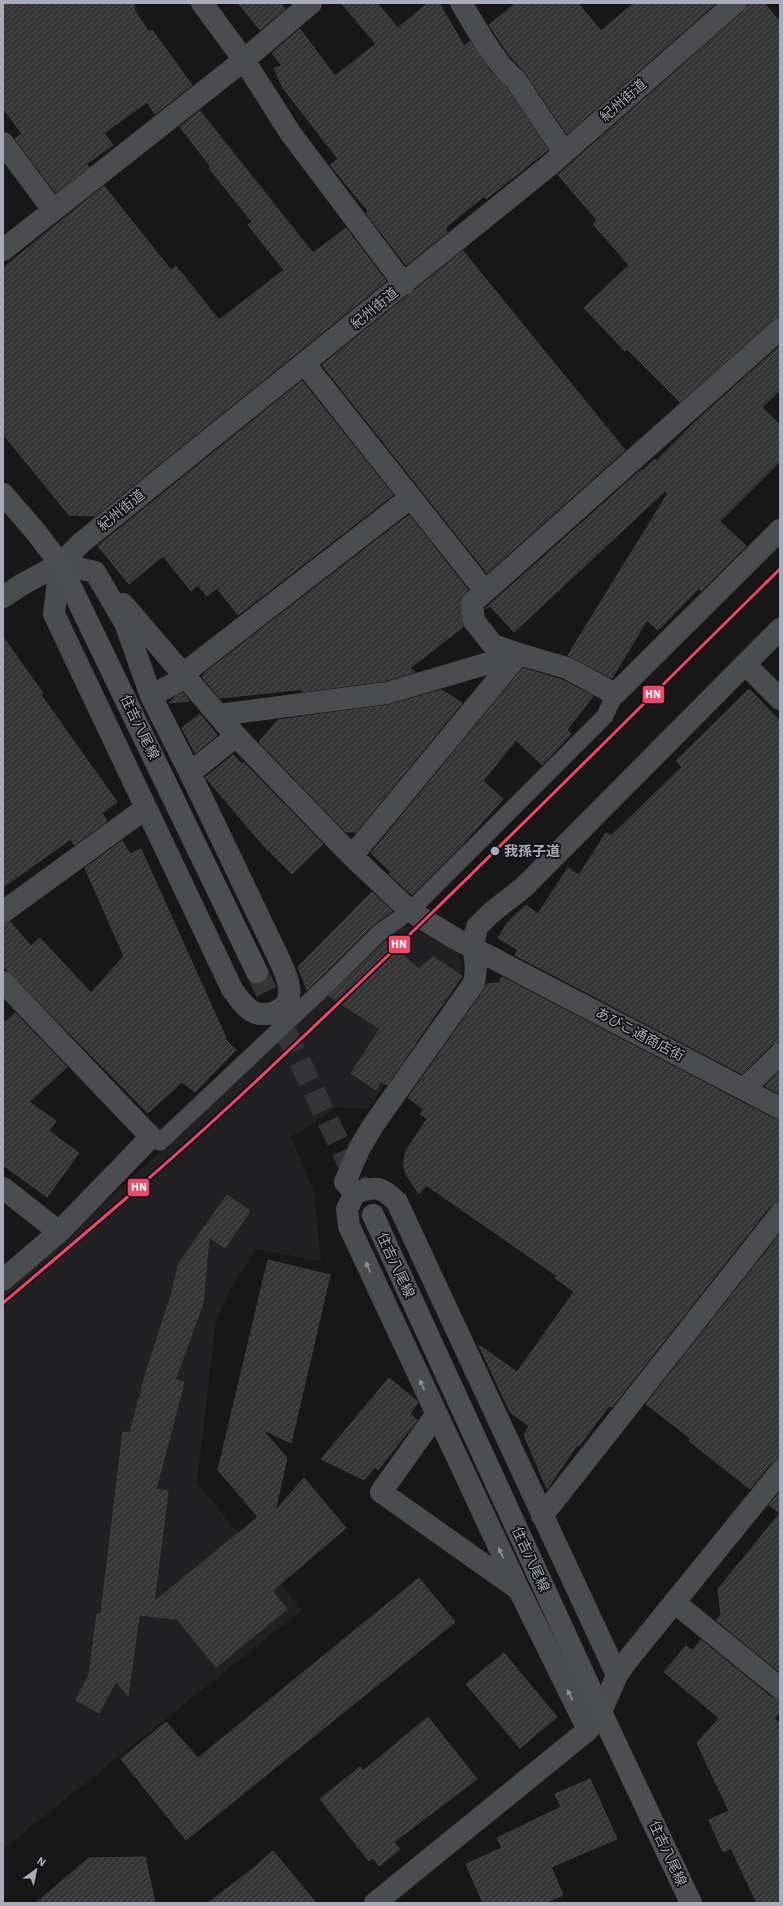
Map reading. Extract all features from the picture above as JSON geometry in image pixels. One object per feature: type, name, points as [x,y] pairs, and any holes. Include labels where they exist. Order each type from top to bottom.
[{"type":"main road","name":"住吉八尾線","points":[[3,494],[36,532],[60,564],[257,972]]},
{"type":"main road","name":"住吉八尾線","points":[[373,1214],[601,1712],[691,1903]]},
{"type":"street","points":[[202,3],[244,60],[291,134],[404,284]]},
{"type":"street","points":[[3,250],[244,60],[311,3]]},
{"type":"street","points":[[461,3],[499,62],[508,74],[515,79],[564,152]]},
{"type":"street","name":"紀州街道","points":[[3,597],[21,585],[60,564],[81,543],[404,284],[564,152],[735,3]]},
{"type":"street","points":[[3,143],[53,210]]},
{"type":"street","points":[[780,329],[472,602],[474,621],[492,645],[567,668],[615,694],[780,530]]},
{"type":"street","points":[[304,364],[485,591]]},
{"type":"street","points":[[151,696],[185,676],[410,498]]},
{"type":"street","points":[[60,564],[95,572],[125,623],[151,696],[190,773],[285,974],[289,995],[287,1003],[281,1009],[268,1015],[255,1014],[242,1004],[232,989],[54,614],[60,564]]},
{"type":"street","name":"あびこ通商店街","points":[[95,572],[236,736],[352,856],[410,911],[438,928],[745,1088],[780,1108]]},
{"type":"street","points":[[354,1193],[344,1182],[359,1149],[474,983],[476,968],[473,946],[477,927],[491,913],[524,887],[780,629]]},
{"type":"street","points":[[218,715],[387,693],[519,654]]},
{"type":"street","points":[[352,856],[519,654]]},
{"type":"street","points":[[744,664],[780,699]]},
{"type":"street","points":[[190,773],[236,736]]},
{"type":"street","points":[[3,912],[146,808]]},
{"type":"street","points":[[3,982],[151,1138],[59,1232],[3,1280]]},
{"type":"street","points":[[745,1088],[780,1054]]},
{"type":"street","points":[[588,1730],[519,1590],[436,1415],[349,1226],[347,1209],[354,1193],[372,1187],[386,1191],[397,1202],[617,1675]]},
{"type":"street","points":[[3,1188],[59,1232]]},
{"type":"street","points":[[542,1516],[780,1214]]},
{"type":"street","points":[[436,1415],[381,1492],[519,1590]]},
{"type":"street","points":[[376,1903],[588,1730],[601,1712],[617,1675],[674,1602],[780,1472]]},
{"type":"street","points":[[674,1602],[780,1688]]},
{"type":"lane","points":[[151,1138],[160,1142],[336,976],[379,933],[410,911],[605,716],[615,694]]},
{"type":"shaded area","points":[[402,922],[458,952],[463,970],[368,1109],[338,1107],[291,1137],[314,1192],[321,1261],[256,1249],[231,1288],[216,1321],[197,1483],[302,1610],[3,1849],[3,1290],[57,1246],[195,1120]]},
{"type":"building","points":[[3,3],[134,3],[134,10],[149,32],[152,30],[192,85],[155,114],[147,102],[104,133],[113,145],[86,164],[89,167],[56,193],[15,139],[22,134],[3,108]]},
{"type":"building","points":[[238,3],[280,3],[285,9],[260,30]]},
{"type":"building","points":[[341,3],[377,3],[398,28],[428,3],[439,3],[464,46],[470,41],[490,71],[506,87],[548,150],[486,199],[484,196],[445,228],[447,232],[406,265],[366,213],[368,211],[330,165],[338,159],[283,88],[274,68],[282,66],[272,53],[300,29],[335,76],[376,44]]},
{"type":"building","points":[[516,3],[578,3],[601,31],[634,3],[716,3],[567,134],[525,72],[510,56],[489,25]]},
{"type":"building","points":[[747,3],[764,3],[780,22],[780,317],[772,320],[680,402],[627,349],[625,351],[584,308],[629,265],[593,224],[597,220],[558,175],[743,12]]},
{"type":"building","points":[[200,111],[313,253],[346,228],[386,281],[95,516],[69,515],[3,434],[3,268],[104,186],[171,270],[176,266],[219,320],[284,270],[248,225],[252,222],[209,168],[211,167],[180,127]]},
{"type":"building","points":[[463,251],[625,450],[487,573],[322,365]]},
{"type":"building","points":[[780,346],[780,390],[762,407],[780,425],[780,461],[720,521],[746,546],[701,591],[699,588],[658,630],[647,620],[612,678],[568,655],[668,493],[665,491],[514,632],[490,606],[485,609],[641,470],[642,471],[655,459],[656,461],[695,422]]},
{"type":"building","points":[[302,381],[393,495],[238,615],[217,588],[207,596],[198,585],[191,591],[163,556],[129,584],[98,546]]},
{"type":"building","points":[[409,515],[468,590],[460,599],[463,627],[410,668],[415,672],[384,681],[301,692],[304,689],[220,698],[202,677],[206,672]]},
{"type":"building","points":[[3,637],[43,693],[41,695],[117,802],[102,813],[107,821],[74,845],[71,839],[3,887]]},
{"type":"building","points":[[523,668],[562,680],[593,696],[567,730],[571,734],[542,765],[516,740],[483,781],[503,799],[458,849],[412,895],[389,874],[391,872],[371,853]]},
{"type":"building","points":[[749,689],[780,721],[780,1042],[771,1045],[742,1074],[515,955],[518,950],[498,938],[508,922],[526,905],[538,914],[568,868],[579,875],[606,833],[611,836],[682,767],[676,761]]},
{"type":"building","points":[[442,690],[462,703],[356,832],[346,832],[259,742],[278,720],[389,705]]},
{"type":"building","points":[[183,693],[189,701],[169,703],[176,696]]},
{"type":"building","points":[[200,714],[217,735],[195,753],[182,728]]},
{"type":"building","points":[[233,755],[242,764],[243,762],[323,844],[292,874],[263,845],[206,778]]},
{"type":"building","points":[[122,841],[130,854],[141,849],[226,1038],[225,1039],[236,1050],[195,1092],[182,1082],[148,1113],[3,966],[3,924],[10,922],[31,946],[40,938],[91,993],[124,956],[85,868]]},
{"type":"building","points":[[372,892],[392,911],[372,926],[307,990],[298,967]]},
{"type":"building","points":[[386,941],[419,969],[433,957],[462,976],[387,1085],[381,1081],[376,1090],[351,1073],[380,1029],[329,996]]},
{"type":"building","points":[[502,977],[774,1119],[780,1120],[780,1202],[770,1206],[612,1407],[609,1406],[579,1446],[577,1445],[547,1489],[524,1435],[529,1426],[510,1412],[479,1345],[517,1372],[574,1292],[555,1278],[557,1276],[426,1185],[419,1194],[407,1176],[404,1168],[404,1158],[407,1149],[427,1119],[420,1114],[424,1109],[408,1098],[487,984],[499,983]]},
{"type":"building","points":[[15,1013],[67,1067],[29,1102],[56,1121],[49,1131],[79,1153],[47,1197],[3,1165],[3,1024]]},
{"type":"building","points":[[780,1071],[780,1094],[765,1086]]},
{"type":"building","points":[[227,1195],[250,1211],[225,1248],[209,1237],[203,1303],[175,1380],[184,1382],[156,1489],[168,1491],[154,1602],[258,1517],[218,1470],[268,1260],[330,1275],[291,1443],[262,1429],[287,1458],[275,1511],[304,1478],[346,1528],[272,1591],[287,1609],[216,1667],[177,1619],[139,1615],[128,1696],[116,1681],[99,1713],[76,1700],[89,1675],[97,1614],[101,1614],[123,1432],[130,1433],[146,1373],[172,1292],[179,1263]]},
{"type":"building","points":[[780,1234],[780,1460],[770,1464],[750,1489],[689,1441],[691,1439],[646,1404]]},
{"type":"building","points":[[389,1378],[418,1402],[410,1414],[417,1420],[378,1470],[375,1467],[364,1480],[321,1459]]},
{"type":"building","points":[[780,1492],[780,1513],[769,1505]]},
{"type":"building","points":[[780,1513],[780,1672],[716,1620],[721,1615],[718,1589]]},
{"type":"building","points":[[419,1578],[455,1622],[186,1840],[121,1759],[166,1722],[198,1758]]},
{"type":"building","points":[[701,1640],[772,1698],[780,1700],[780,1712],[774,1718],[780,1724],[780,1903],[757,1903],[731,1848],[723,1852],[709,1820],[729,1811],[697,1743],[719,1718],[664,1672],[686,1646],[692,1651]]},
{"type":"building","points":[[504,1653],[557,1717],[520,1748],[466,1684]]},
{"type":"building","points":[[428,1717],[477,1779],[394,1842],[400,1849],[379,1866],[373,1858],[369,1861],[320,1799],[360,1767],[363,1771]]},
{"type":"building","points":[[590,1779],[617,1839],[551,1867],[563,1895],[545,1903],[483,1903],[466,1864],[502,1848],[497,1838],[561,1807],[555,1794]]},
{"type":"building","points":[[273,1851],[316,1903],[208,1903],[255,1867]]},
{"type":"building","points":[[145,1857],[155,1903],[36,1903],[89,1858]]},
{"type":"tunnel","points":[[257,972],[373,1215]]},
{"type":"transit line","name":"HN","points":[[3,1303],[180,1151],[307,1033],[443,902],[780,569]]},
{"type":"place","name":"我孫子道","points":[[495,851]]}]
